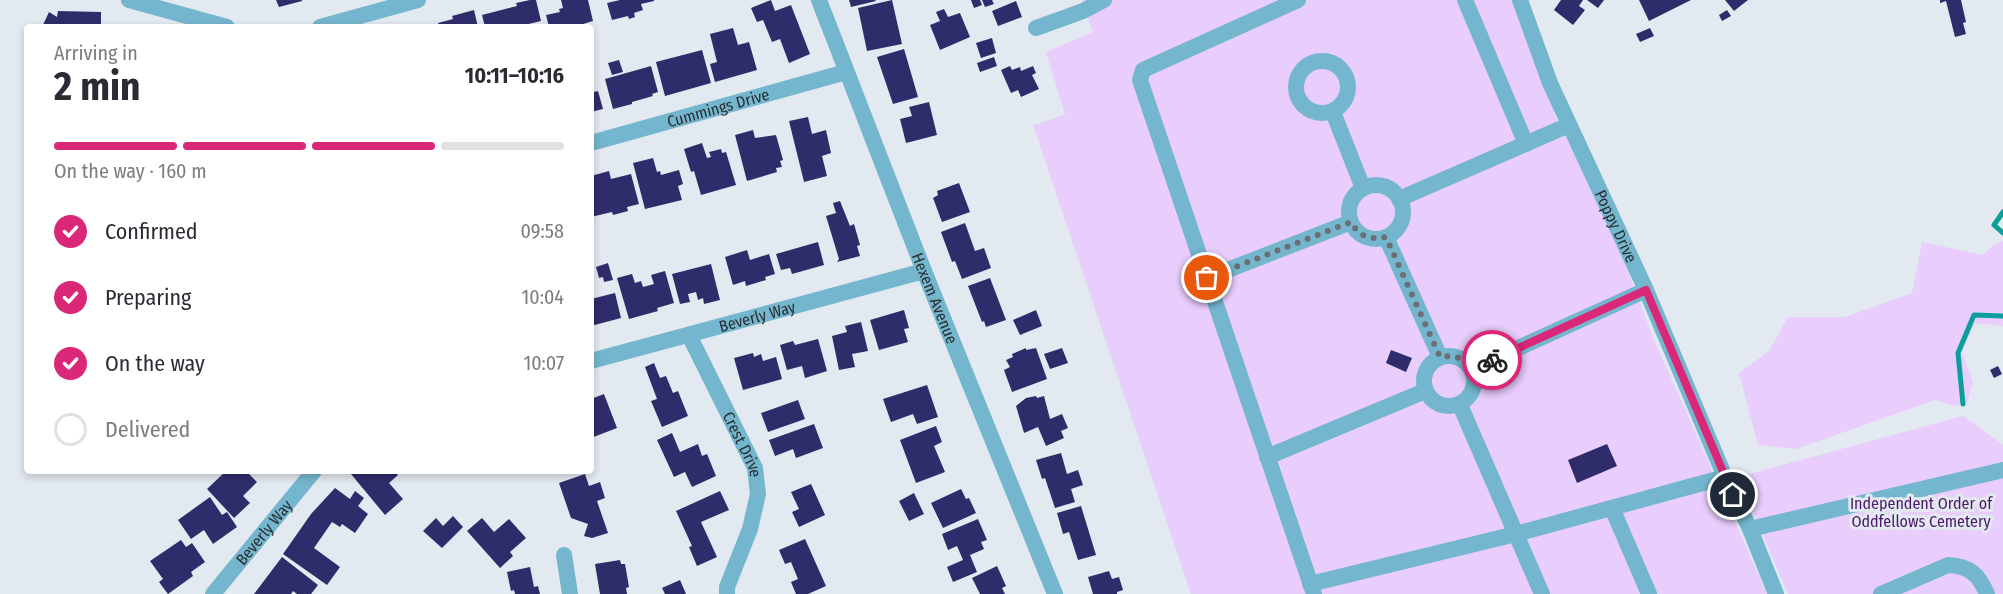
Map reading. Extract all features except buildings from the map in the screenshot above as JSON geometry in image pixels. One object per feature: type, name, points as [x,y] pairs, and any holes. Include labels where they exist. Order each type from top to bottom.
[{"type":"street","points":[[129,0],[216,24]]},
{"type":"street","points":[[331,24],[418,0]]},
{"type":"street","name":"Hexem Avenue","points":[[819,0],[924,271],[1055,594]]},
{"type":"street","points":[[1036,28],[1083,11],[1104,0]]},
{"type":"street","points":[[1298,0],[1143,70],[1140,80],[1312,589],[1725,477]]},
{"type":"street","points":[[1465,0],[1526,144]]},
{"type":"street","name":"Poppy Drive","points":[[1520,0],[1550,83],[1646,290],[1776,594]]},
{"type":"street","name":"Cummings Drive","points":[[594,142],[846,72]]},
{"type":"street","points":[[1333,112],[1363,188]]},
{"type":"street","points":[[1399,199],[1569,125]]},
{"type":"street","points":[[1371,185],[1382,186],[1392,191],[1399,199],[1403,210],[1401,221],[1395,231],[1375,240],[1364,237],[1355,230],[1349,209],[1353,198],[1363,188],[1371,185]]},
{"type":"street","points":[[1207,278],[1351,222]]},
{"type":"street","points":[[1386,237],[1440,357]]},
{"type":"street","name":"Beverly Way","points":[[594,360],[924,271]]},
{"type":"street","points":[[1472,369],[1646,290]]},
{"type":"street","name":"Crest Drive","points":[[689,335],[755,468],[758,494],[750,529],[727,586],[727,594]]},
{"type":"street","points":[[1452,356],[1462,359],[1472,369],[1474,388],[1469,398],[1460,405],[1450,407],[1440,405],[1431,400],[1425,391],[1423,381],[1425,371],[1431,362],[1440,357],[1452,356]]},
{"type":"street","points":[[1267,457],[1425,391]]},
{"type":"street","points":[[1460,405],[1542,594]]},
{"type":"street","points":[[1750,529],[2003,470]]},
{"type":"street","name":"Beverly Way","points":[[213,594],[312,474]]},
{"type":"street","points":[[1612,508],[1649,594]]},
{"type":"street","points":[[564,555],[570,594]]},
{"type":"street","points":[[1881,594],[1948,564],[1972,572],[1980,579],[1987,594]]},
{"type":"green space","points":[[1081,0],[1517,0],[1557,120],[1571,145],[1623,258],[1652,335],[1767,594],[1191,594],[1033,125],[1065,115],[1046,52],[1093,32]]},
{"type":"green space","points":[[2003,241],[2003,326],[1975,323],[1962,352],[1973,382],[1967,403],[1955,406],[1935,400],[1796,449],[1758,445],[1739,373],[1769,351],[1788,317],[1845,317],[1912,293],[1922,242],[1983,255],[1995,244]]},
{"type":"green space","name":"Independent Order of Oddfellows Cemetery","points":[[1963,416],[2003,445],[2003,594],[1788,594],[1738,477]]},
{"type":"waterway","points":[[2003,212],[1994,225],[2003,233]]},
{"type":"waterway","points":[[1963,404],[1958,353],[1974,315],[2003,316]]},
{"type":"way so far","points":[[1207,278],[1351,222],[1355,230],[1364,237],[1375,240],[1386,237],[1440,357],[1452,356],[1462,359],[1472,369],[1492,360]]},
{"type":"route","points":[[1492,360],[1646,290],[1733,495]]}]
